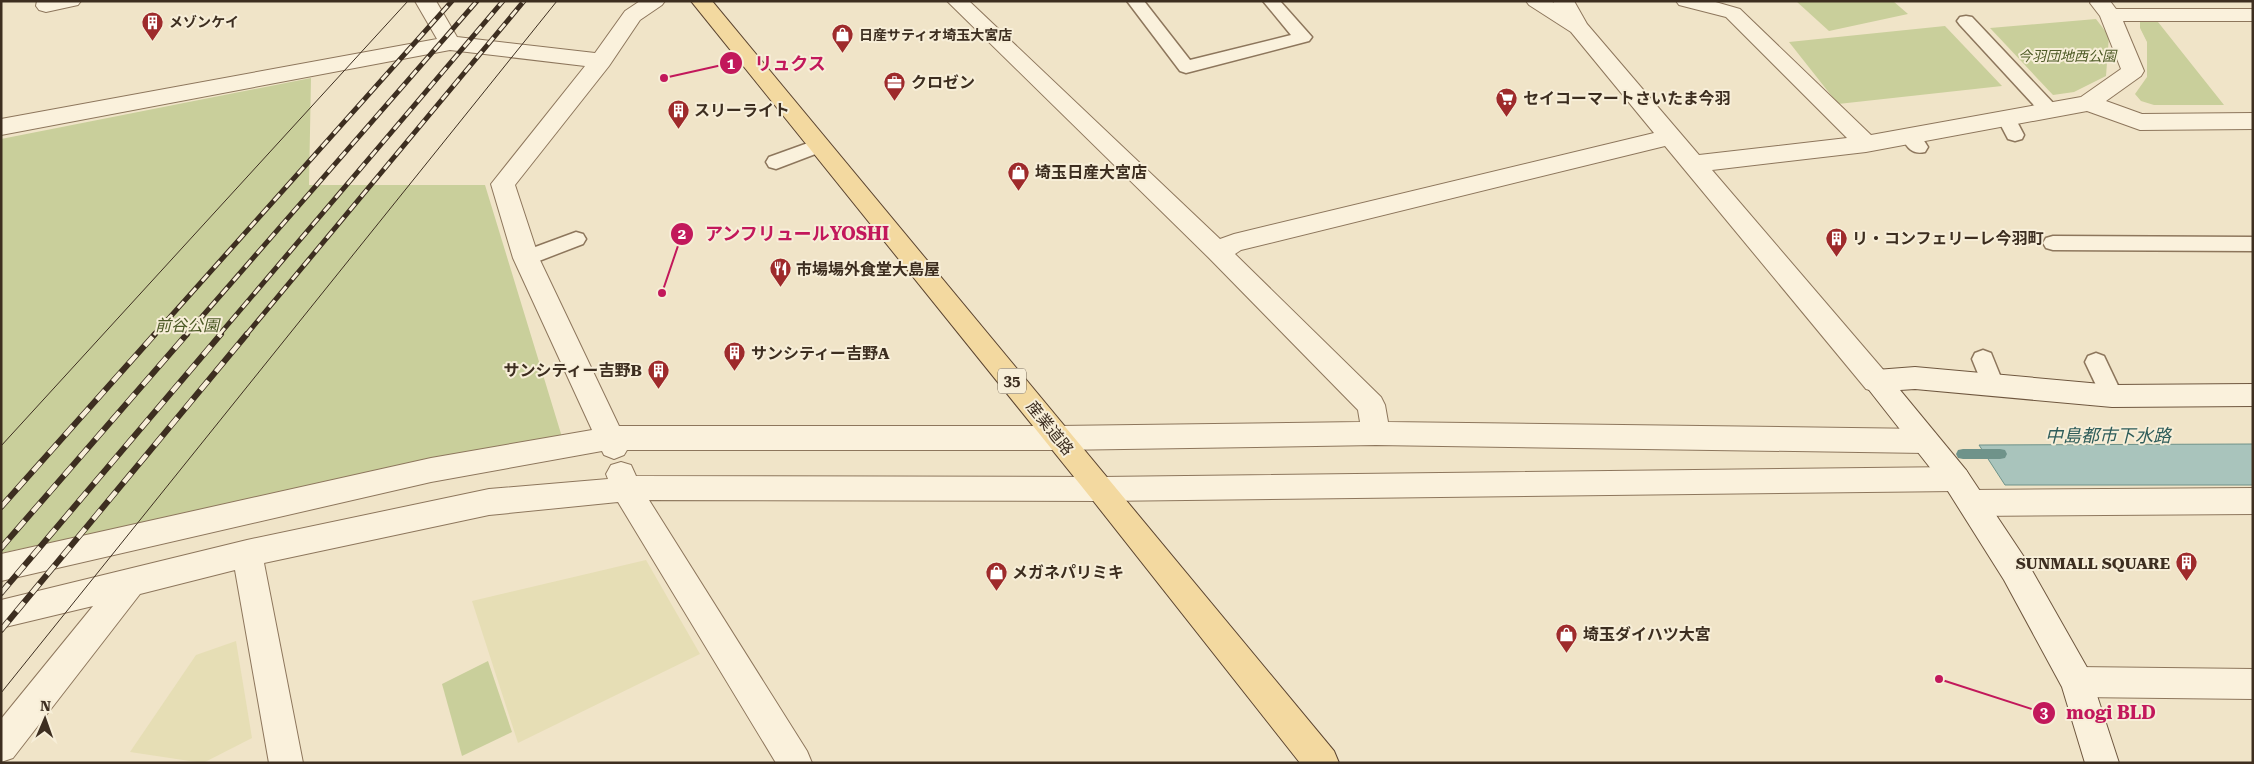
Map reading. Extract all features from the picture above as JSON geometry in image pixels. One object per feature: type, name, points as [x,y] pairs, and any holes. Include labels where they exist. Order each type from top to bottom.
[{"type":"main road","name":"産業道路","points":[[701,1],[1101,489],[1322,763]]},
{"type":"street","points":[[48,1],[46,6],[71,1]]},
{"type":"street","points":[[425,1],[450,43]]},
{"type":"street","points":[[655,1],[632,16],[600,61],[503,184],[526,258],[618,462],[795,763]]},
{"type":"street","points":[[956,1],[1218,252],[1371,406],[1376,433]]},
{"type":"street","points":[[1536,1],[1578,28]]},
{"type":"street","points":[[1562,1],[1578,28],[1876,381],[1964,491],[2015,570],[2076,682],[2102,763]]},
{"type":"street","points":[[1686,1],[1733,14],[1866,144]]},
{"type":"street","points":[[1692,164],[1866,144],[1914,142],[2010,126],[2049,110],[2088,103],[2133,71],[2105,8],[2253,15]]},
{"type":"street","points":[[1,127],[450,43],[600,61]]},
{"type":"street","points":[[2088,103],[2140,122],[2253,121]]},
{"type":"street","points":[[1218,252],[1234,243],[1669,137]]},
{"type":"street","points":[[1876,381],[1915,378],[2112,396],[2253,395]]},
{"type":"street","points":[[1,568],[431,470],[618,462],[1058,438],[1376,433],[1925,441]]},
{"type":"street","points":[[618,462],[651,486],[1964,491],[2253,501]]},
{"type":"street","points":[[1,614],[247,553],[489,502],[618,462]]},
{"type":"street","points":[[247,553],[286,763]]},
{"type":"street","points":[[1,746],[130,583]]},
{"type":"street","points":[[2076,682],[2253,684]]},
{"type":"lane","points":[[1135,1],[1186,67],[1303,36],[1272,1]]},
{"type":"lane","points":[[1966,21],[2049,110]]},
{"type":"lane","points":[[776,162],[819,145]]},
{"type":"lane","points":[[526,258],[576,240]]},
{"type":"lane","points":[[2053,243],[2253,244]]},
{"type":"lane","points":[[1983,359],[1993,385]]},
{"type":"lane","points":[[2096,362],[2112,396]]},
{"type":"shaded area","points":[[646,560],[700,654],[518,743],[472,601]]},
{"type":"shaded area","points":[[236,641],[252,738],[203,763],[130,752],[196,655]]},
{"type":"green space","points":[[1796,1],[1893,1],[1908,14],[1829,31]]},
{"type":"green space","name":"今羽団地西公園","points":[[2096,19],[2109,36],[2106,76],[2074,92],[2053,95],[1990,28]]},
{"type":"green space","name":"今羽団地西公園","points":[[2140,22],[2158,22],[2224,105],[2154,105],[2141,101],[2135,94],[2147,77],[2147,42],[2140,28]]},
{"type":"green space","points":[[1945,26],[2002,86],[1838,104],[1789,42]]},
{"type":"green space","name":"前谷公園","points":[[311,78],[309,185],[485,185],[562,437],[1,553],[1,139]]},
{"type":"green space","points":[[488,661],[512,732],[462,756],[442,684]]},
{"type":"water","points":[[2253,444],[2253,485],[2005,485],[1979,445]]},
{"type":"waterway","name":"中島都市下水路","points":[[1963,454],[2000,454]]},
{"type":"tram line","points":[[1,446],[408,1]]},
{"type":"tram line","points":[[1,693],[557,1]]},
{"type":"railway","points":[[154,335],[452,1]]},
{"type":"railway","points":[[186,335],[477,1]]},
{"type":"railway","points":[[219,335],[503,1]]},
{"type":"railway","points":[[246,335],[524,1]]},
{"type":"railway","points":[[1,507],[155,334]]},
{"type":"railway","points":[[1,548],[187,334]]},
{"type":"railway","points":[[1,593],[221,334]]},
{"type":"railway","points":[[1,630],[247,334]]},
{"type":"place","name":"メゾンケイ","points":[[153,41]]},
{"type":"place","name":"日産サティオ埼玉大宮店","points":[[843,54]]},
{"type":"place","name":"リュクス","points":[[664,78]]},
{"type":"place","name":"クロゼン","points":[[895,101]]},
{"type":"place","name":"セイコーマートさいたま今羽","points":[[1507,117]]},
{"type":"place","name":"スリーライト","points":[[678,129]]},
{"type":"place","name":"埼玉日産大宮店","points":[[1019,191]]},
{"type":"place","name":"リ・コンフェリーレ今羽町","points":[[1836,257]]},
{"type":"place","name":"市場場外食堂大島屋","points":[[780,288]]},
{"type":"place","name":"アンフリュールYOSHI","points":[[662,293]]},
{"type":"place","name":"サンシティー吉野A","points":[[735,372]]},
{"type":"place","name":"サンシティー吉野B","points":[[658,389]]},
{"type":"place","name":"SUNMALL SQUARE","points":[[2186,582]]},
{"type":"place","name":"メガネパリミキ","points":[[996,591]]},
{"type":"place","name":"埼玉ダイハツ大宮","points":[[1567,653]]},
{"type":"place","name":"mogi BLD","points":[[1939,679]]}]
